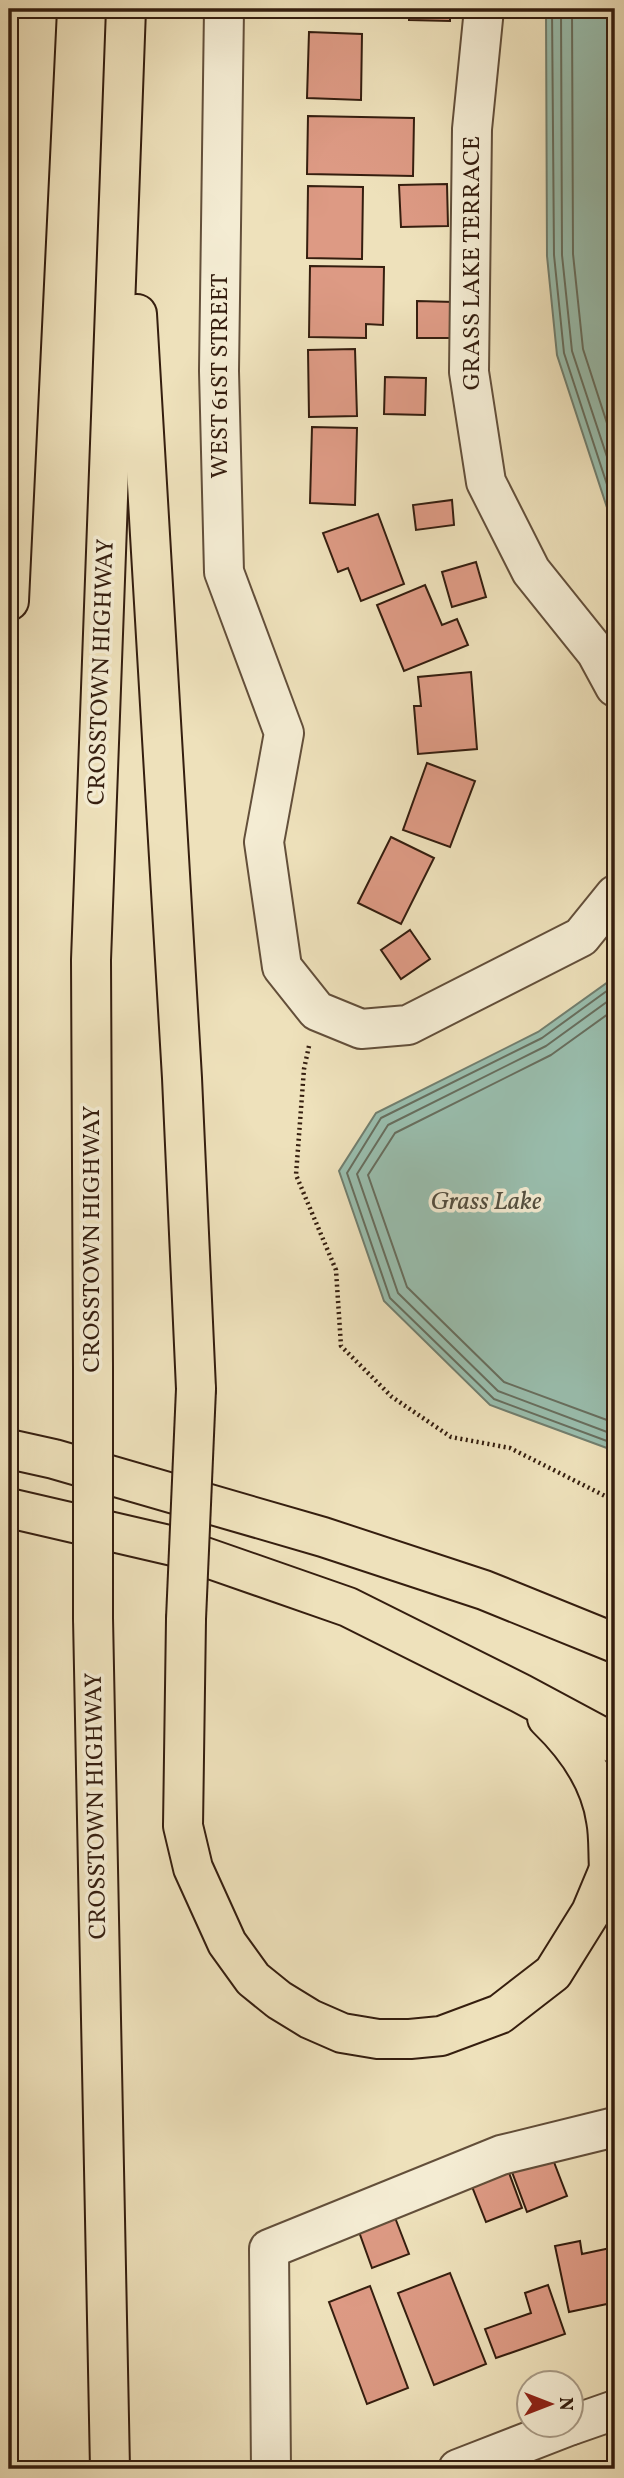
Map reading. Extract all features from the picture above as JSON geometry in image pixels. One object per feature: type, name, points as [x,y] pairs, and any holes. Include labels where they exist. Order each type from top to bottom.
[{"type":"highway","points":[[9,47],[14,9]]},
{"type":"highway","points":[[9,601],[37,9]]},
{"type":"highway","name":"CROSSTOWN HIGHWAY","points":[[112,2469],[93,1618],[91,960],[126,9]]},
{"type":"highway","points":[[123,86],[181,1065],[196,1389],[186,1619],[183,1826],[192,1868],[227,1943],[253,1979],[310,2019],[342,2032],[378,2039],[410,2039],[441,2036],[500,2014],[553,1973],[591,1912],[612,1866],[606,1819],[591,1773],[570,1740],[520,1693]]},
{"type":"highway","points":[[9,1449],[323,1537],[484,1590],[615,1643]]},
{"type":"highway","points":[[9,1508],[173,1546],[348,1607],[615,1744]]},
{"type":"street","name":"WEST 61ST STREET","points":[[224,9],[219,371],[224,572],[284,733],[264,842],[282,967],[317,1011]]},
{"type":"street","name":"GRASS LAKE TERRACE","points":[[484,9],[472,129],[469,372],[486,482],[531,571],[596,652],[615,687]]},
{"type":"street","points":[[317,1011],[360,1029],[408,1025],[581,937],[615,895]]},
{"type":"street","points":[[271,2469],[269,2249],[501,2155],[615,2127]]},
{"type":"street","points":[[586,2420],[615,2410]]},
{"type":"street","points":[[458,2469],[532,2440]]},
{"type":"path","points":[[317,1011],[304,1069],[296,1175],[336,1270],[341,1346],[392,1397],[451,1437],[510,1447],[615,1502]]},
{"type":"water","points":[[546,9],[615,9],[615,532],[557,355],[547,256]]},
{"type":"water","name":"Grass Lake","points":[[615,977],[615,1451],[490,1405],[384,1301],[339,1171],[376,1113],[538,1032]]},
{"type":"building","points":[[310,9],[371,9],[371,18],[310,18]]},
{"type":"building","points":[[409,9],[450,9],[450,21],[409,20]]},
{"type":"building","points":[[309,32],[362,34],[361,100],[307,98]]},
{"type":"building","points":[[308,116],[414,118],[413,176],[307,174]]},
{"type":"building","points":[[447,184],[448,226],[401,227],[399,185]]},
{"type":"building","points":[[308,186],[363,187],[362,259],[307,258]]},
{"type":"building","points":[[310,266],[384,267],[383,325],[366,324],[366,338],[309,337]]},
{"type":"building","points":[[417,301],[454,302],[453,338],[417,338]]},
{"type":"building","points":[[355,349],[357,416],[309,417],[308,350]]},
{"type":"building","points":[[385,377],[426,378],[425,415],[384,414]]},
{"type":"building","points":[[312,427],[357,428],[355,505],[310,503]]},
{"type":"building","points":[[452,500],[454,525],[416,530],[413,505]]},
{"type":"building","points":[[378,514],[404,584],[361,601],[348,568],[338,572],[323,533]]},
{"type":"building","points":[[476,562],[486,597],[452,607],[442,572]]},
{"type":"building","points":[[425,585],[442,625],[457,619],[468,645],[404,671],[377,605]]},
{"type":"building","points":[[471,672],[477,749],[418,754],[414,706],[421,706],[418,677]]},
{"type":"building","points":[[427,763],[475,781],[450,847],[403,830]]},
{"type":"building","points":[[391,837],[434,858],[401,924],[358,903]]},
{"type":"building","points":[[410,930],[430,959],[401,979],[381,950]]},
{"type":"building","points":[[552,2157],[567,2196],[527,2212],[512,2172]]},
{"type":"building","points":[[508,2170],[522,2208],[486,2222],[471,2184]]},
{"type":"building","points":[[394,2215],[409,2254],[372,2268],[358,2229]]},
{"type":"building","points":[[580,2241],[582,2254],[615,2247],[615,2316],[610,2318],[607,2304],[569,2312],[555,2246]]},
{"type":"building","points":[[450,2273],[486,2364],[434,2385],[398,2293]]},
{"type":"building","points":[[548,2285],[565,2334],[496,2358],[485,2329],[531,2313],[525,2293]]},
{"type":"building","points":[[370,2286],[408,2388],[367,2404],[329,2302]]}]
